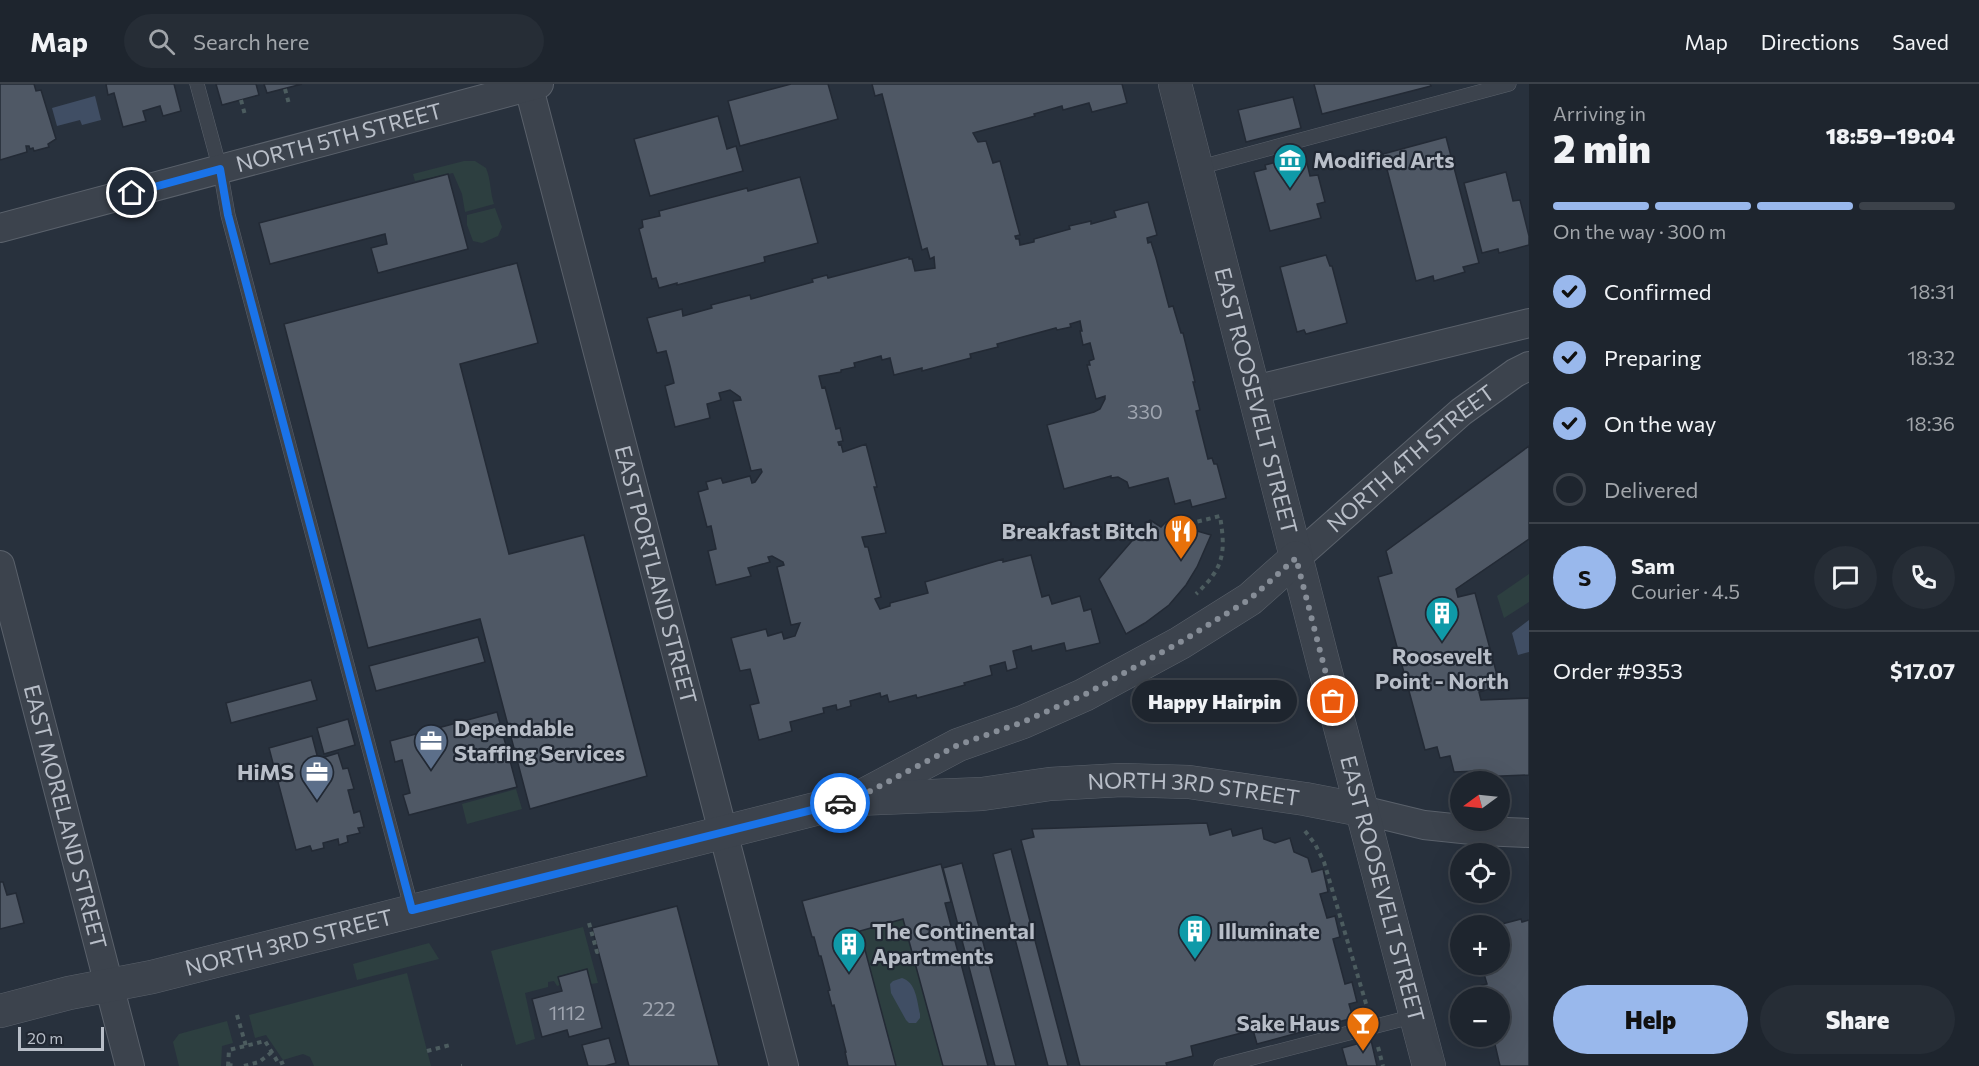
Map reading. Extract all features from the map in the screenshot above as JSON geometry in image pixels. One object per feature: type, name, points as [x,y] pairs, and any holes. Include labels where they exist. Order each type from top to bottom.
[{"type":"street","name":"EAST ROOSEVELT STREET","points":[[1175,84],[1429,1066]]},
{"type":"street","name":"NORTH 5TH STREET","points":[[0,228],[532,85]]},
{"type":"street","name":"EAST PORTLAND STREET","points":[[532,85],[784,1066]]},
{"type":"street","points":[[1254,390],[1529,323]]},
{"type":"street","name":"NORTH 4TH STREET","points":[[1296,558],[1461,412],[1515,373],[1529,366]]},
{"type":"street","name":"NORTH 3RD STREET","points":[[855,799],[958,745],[1023,722],[1084,695],[1179,643],[1250,599],[1296,558]]},
{"type":"street","name":"EAST MORELAND STREET","points":[[0,565],[130,1066]]},
{"type":"street","name":"NORTH 3RD STREET","points":[[0,1011],[69,993],[110,986],[855,799],[982,794],[1050,784],[1132,780],[1189,782],[1362,810],[1424,825],[1529,833]]},
{"type":"lane","points":[[198,84],[220,169],[228,215],[412,910]]},
{"type":"lane","points":[[1197,168],[1509,84]]},
{"type":"lane","points":[[1221,1066],[1415,1016]]},
{"type":"path","points":[[285,88],[289,104]]},
{"type":"path","points":[[241,100],[245,115]]},
{"type":"path","points":[[1180,526],[1220,516],[1224,550],[1218,568],[1195,595]]},
{"type":"path","points":[[1301,826],[1316,844],[1324,862],[1367,1008]]},
{"type":"path","points":[[589,922],[597,952],[599,951]]},
{"type":"path","points":[[237,1015],[246,1046]]},
{"type":"path","points":[[236,1066],[228,1066],[229,1050],[265,1041],[279,1064],[284,1062]]},
{"type":"path","points":[[1377,1041],[1383,1066]]},
{"type":"path","points":[[428,1051],[450,1045]]},
{"type":"path","points":[[244,1066],[259,1062],[272,1052]]},
{"type":"shaded area","points":[[464,161],[475,161],[486,168],[494,204],[465,212],[462,194],[453,173],[415,181],[413,174]]},
{"type":"shaded area","points":[[495,208],[502,227],[498,236],[482,243],[473,241],[467,225],[467,215]]},
{"type":"shaded area","points":[[1529,574],[1529,602],[1504,618],[1497,596]]},
{"type":"shaded area","points":[[516,789],[522,809],[467,824],[462,804]]},
{"type":"shaded area","points":[[903,919],[943,1066],[896,1066],[860,931]]},
{"type":"shaded area","points":[[583,927],[598,983],[591,984],[586,969],[558,976],[560,985],[557,986],[554,981],[548,982],[548,987],[525,993],[535,1039],[516,1045],[491,951]]},
{"type":"shaded area","points":[[429,943],[439,959],[357,980],[353,964]]},
{"type":"shaded area","points":[[407,973],[431,1066],[314,1066],[310,1057],[303,1054],[283,1060],[266,1035],[255,1038],[249,1015]]},
{"type":"shaded area","points":[[227,1021],[233,1043],[222,1046],[221,1066],[179,1066],[173,1042],[179,1034]]},
{"type":"water","points":[[95,96],[101,120],[82,125],[80,120],[57,126],[52,108]]},
{"type":"water","points":[[1529,620],[1529,652],[1518,655],[1512,633]]},
{"type":"water","points":[[902,978],[910,983],[915,993],[920,1014],[916,1023],[909,1023],[906,1020],[891,993],[890,984]]},
{"type":"building","points":[[0,84],[34,84],[36,91],[41,90],[56,139],[48,144],[49,147],[34,151],[33,148],[26,146],[27,152],[0,160]]},
{"type":"building","points":[[106,84],[174,84],[181,111],[163,116],[160,106],[143,111],[146,121],[123,127],[114,93],[108,95]]},
{"type":"building","points":[[216,84],[256,84],[259,95],[222,105]]},
{"type":"building","points":[[264,84],[302,84],[267,93]]},
{"type":"building","points":[[791,84],[828,84],[838,119],[740,146],[728,101]]},
{"type":"building","points":[[872,84],[1122,84],[1127,103],[1092,112],[1089,103],[1063,110],[1062,106],[973,133],[978,142],[986,141],[993,163],[1000,161],[1020,235],[1015,236],[1019,239],[1020,245],[1070,229],[1069,226],[1091,221],[1091,224],[1116,217],[1114,211],[1148,202],[1157,235],[1147,238],[1148,243],[1151,242],[1169,307],[1173,306],[1181,333],[1183,333],[1200,410],[1196,411],[1208,459],[1212,458],[1214,464],[1217,464],[1226,498],[1192,507],[1190,500],[1175,504],[1168,478],[1129,488],[1127,482],[1118,477],[1111,478],[1111,476],[1064,489],[1047,425],[1094,412],[1100,409],[1105,399],[1105,396],[1096,399],[1087,365],[1090,365],[1089,361],[1094,359],[1090,343],[1083,345],[1080,321],[1070,324],[1071,327],[1057,330],[1056,328],[997,344],[998,347],[970,354],[971,358],[922,371],[922,368],[894,375],[890,358],[882,360],[881,356],[854,363],[855,367],[841,370],[841,372],[819,376],[822,388],[825,387],[836,429],[840,428],[843,441],[838,442],[843,452],[866,444],[886,533],[862,537],[865,547],[868,547],[881,597],[875,599],[880,609],[890,606],[890,603],[928,593],[925,582],[1003,559],[1003,562],[1031,555],[1042,597],[1049,595],[1052,604],[1080,596],[1084,611],[1091,609],[1100,643],[1066,651],[1064,643],[1032,651],[1031,646],[1013,651],[1017,668],[1007,671],[1005,662],[990,666],[992,675],[917,698],[916,695],[889,702],[887,695],[881,697],[880,693],[850,701],[851,706],[837,710],[836,705],[823,708],[824,713],[790,722],[792,731],[759,740],[750,705],[759,703],[750,669],[740,671],[731,638],[766,629],[768,636],[782,632],[784,639],[795,636],[800,623],[791,625],[777,567],[784,565],[772,556],[768,557],[770,562],[748,568],[751,576],[716,585],[708,551],[716,549],[711,526],[707,527],[698,492],[708,489],[706,482],[721,478],[723,483],[750,476],[752,483],[762,472],[761,469],[751,471],[733,401],[741,400],[730,390],[719,393],[721,400],[707,404],[710,418],[675,427],[665,386],[674,383],[670,366],[666,351],[657,353],[647,318],[682,309],[683,316],[712,308],[711,305],[750,295],[751,299],[813,282],[812,279],[827,275],[828,278],[909,257],[912,259],[915,271],[935,268],[934,257],[930,259],[927,248],[922,250],[882,94],[875,96]]},
{"type":"building","points":[[1314,84],[1430,84],[1431,86],[1322,114]]},
{"type":"building","points":[[1293,97],[1301,128],[1246,142],[1238,110]]},
{"type":"building","points":[[718,116],[727,149],[736,146],[743,171],[650,196],[634,139]]},
{"type":"building","points":[[1446,137],[1479,263],[1463,267],[1465,272],[1434,281],[1433,276],[1416,281],[1383,154]]},
{"type":"building","name":"Modified Arts","points":[[1305,155],[1310,176],[1318,175],[1325,202],[1317,204],[1321,218],[1270,231],[1254,172],[1266,169],[1265,165]]},
{"type":"building","points":[[1506,172],[1513,201],[1520,200],[1529,245],[1499,253],[1498,249],[1482,253],[1464,183]]},
{"type":"building","points":[[448,174],[468,249],[378,273],[371,248],[387,244],[385,234],[270,264],[259,223]]},
{"type":"building","points":[[800,177],[818,243],[764,257],[765,262],[677,285],[677,283],[659,288],[656,278],[652,279],[639,229],[643,227],[642,220],[660,216],[659,211]]},
{"type":"building","points":[[1326,255],[1332,266],[1347,323],[1306,334],[1304,330],[1297,332],[1280,267]]},
{"type":"building","points":[[517,263],[538,343],[460,364],[509,554],[584,535],[647,776],[530,809],[480,619],[368,648],[284,324]]},
{"type":"building","name":"Roosevelt Point - North","points":[[1529,446],[1529,539],[1456,589],[1458,597],[1475,593],[1500,686],[1479,692],[1481,700],[1529,698],[1529,775],[1510,776],[1510,771],[1454,771],[1450,756],[1440,758],[1437,747],[1425,750],[1378,577],[1392,573],[1386,551]]},
{"type":"building","points":[[1150,520],[1161,527],[1166,522],[1211,535],[1197,567],[1186,585],[1169,605],[1126,634],[1099,579]]},
{"type":"building","points":[[478,637],[485,662],[376,691],[369,666]]},
{"type":"building","points":[[311,680],[317,700],[231,723],[226,703]]},
{"type":"building","points":[[497,712],[517,787],[409,815],[403,795],[410,793],[402,760],[395,762],[390,741]]},
{"type":"building","points":[[348,719],[355,745],[324,754],[317,728]]},
{"type":"building","name":"HiMS","points":[[312,736],[318,759],[338,753],[343,769],[348,768],[354,789],[348,790],[354,813],[360,811],[364,827],[358,828],[360,833],[347,836],[348,842],[339,845],[338,839],[323,843],[324,848],[312,851],[310,846],[296,850],[269,748]]},
{"type":"building","name":"Illuminate","points":[[1207,823],[1210,835],[1231,829],[1233,836],[1262,828],[1264,839],[1275,843],[1290,838],[1294,852],[1308,858],[1312,872],[1323,869],[1328,892],[1320,894],[1327,918],[1335,916],[1340,937],[1333,939],[1345,984],[1352,982],[1357,1002],[1349,1004],[1353,1018],[1257,1044],[1253,1030],[1191,1046],[1193,1056],[1166,1063],[1167,1066],[1080,1066],[1021,840],[1034,837],[1032,829]]},
{"type":"building","points":[[1011,849],[1068,1066],[1048,1066],[993,854]]},
{"type":"building","points":[[962,863],[1016,1066],[995,1066],[943,868]]},
{"type":"building","name":"The Continental Apartments","points":[[941,864],[951,902],[945,903],[988,1066],[943,1066],[903,919],[860,931],[896,1066],[848,1066],[821,956],[819,956],[814,937],[812,937],[802,901]]},
{"type":"building","points":[[0,882],[3,882],[7,895],[16,893],[24,923],[0,929]]},
{"type":"building","points":[[677,906],[719,1066],[629,1066],[592,928]]},
{"type":"building","points":[[1529,920],[1529,1066],[1500,1066],[1496,1047],[1510,1047],[1510,987],[1479,986],[1487,984],[1484,975],[1510,975],[1510,922]]},
{"type":"building","points":[[587,969],[602,1028],[569,1037],[567,1030],[542,1037],[532,999],[562,991],[558,977]]},
{"type":"building","points":[[609,1038],[616,1063],[605,1066],[588,1066],[582,1045]]},
{"type":"building","points":[[1371,1040],[1377,1066],[1347,1066],[1342,1048]]},
{"type":"way so far","points":[[840,803],[855,799],[958,745],[1023,722],[1084,695],[1179,643],[1250,599],[1296,558],[1333,701]]},
{"type":"place","name":"Modified Arts","points":[[1290,189]]},
{"type":"place","name":"Breakfast Bitch","points":[[1181,560]]},
{"type":"place","name":"Roosevelt Point - North","points":[[1442,642]]},
{"type":"place","name":"Happy Hairpin","points":[[1333,701]]},
{"type":"place","name":"Dependable Staffing Services","points":[[431,770]]},
{"type":"place","name":"HiMS","points":[[317,801]]},
{"type":"place","name":"Illuminate","points":[[1195,960]]},
{"type":"place","name":"The Continental Apartments","points":[[849,973]]},
{"type":"place","name":"Sake Haus","points":[[1363,1052]]},
{"type":"route","points":[[132,193],[220,169],[228,215],[412,910],[840,803]]}]
